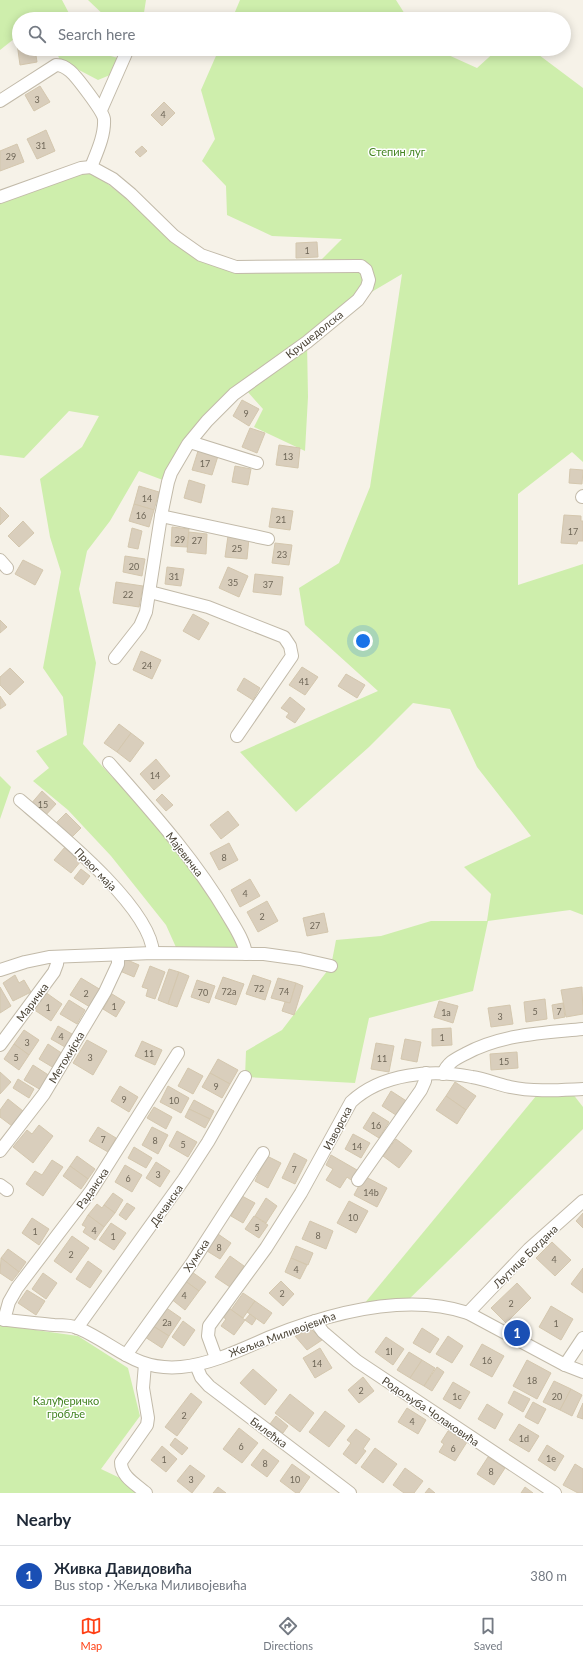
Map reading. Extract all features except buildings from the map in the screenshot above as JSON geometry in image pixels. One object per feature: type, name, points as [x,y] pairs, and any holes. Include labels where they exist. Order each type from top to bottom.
[{"type":"street","points":[[101,110],[125,56]]},
{"type":"street","points":[[0,101],[48,69],[56,65],[62,65],[72,72],[101,110],[104,118],[100,143],[91,166],[0,197]]},
{"type":"street","name":"Крушедолска","points":[[91,166],[131,194],[174,236],[201,255],[236,267],[361,266],[366,270],[369,282],[358,300],[307,342],[234,394],[207,421],[190,442],[171,473],[161,516],[146,612],[140,626],[115,658]]},
{"type":"street","points":[[190,442],[257,463]]},
{"type":"street","points":[[161,516],[268,539]]},
{"type":"street","points":[[150,592],[208,607],[284,637],[290,646],[292,656],[237,736]]},
{"type":"street","name":"Мајевичка","points":[[109,763],[152,811],[198,868],[243,942],[246,954]]},
{"type":"street","name":"Првог маја","points":[[20,800],[71,843],[117,890],[147,932],[153,943],[153,953]]},
{"type":"street","points":[[0,970],[36,959],[58,956],[153,953],[283,956],[331,966]]},
{"type":"street","name":"Метохијска","points":[[0,1151],[48,1087],[105,992],[118,964],[118,955]]},
{"type":"street","name":"Маричка","points":[[0,1045],[54,972],[58,956]]},
{"type":"street","points":[[443,1074],[448,1064],[454,1060],[478,1047],[494,1041],[513,1037],[583,1029]]},
{"type":"street","name":"Раданска","points":[[2,1319],[17,1288],[91,1191],[178,1053]]},
{"type":"street","points":[[358,1180],[421,1090],[425,1081],[426,1073]]},
{"type":"street","name":"Изворска","points":[[216,1358],[208,1336],[209,1326],[266,1248],[301,1193],[351,1102],[361,1093],[373,1086],[400,1078],[426,1073],[472,1076],[510,1087],[532,1090],[583,1089]]},
{"type":"street","name":"Дечанска","points":[[77,1328],[184,1179],[208,1142],[245,1076]]},
{"type":"street","name":"Хумска","points":[[126,1355],[192,1262],[263,1153]]},
{"type":"street","name":"Љутице Богдана","points":[[468,1313],[529,1249],[583,1201]]},
{"type":"street","name":"Жељка Миливојевића","points":[[2,1319],[77,1328],[145,1364],[167,1367],[196,1365],[340,1313],[380,1307],[421,1305],[452,1308],[468,1313],[565,1365],[583,1372]]},
{"type":"street","name":"Родољуба Чолаковића","points":[[315,1321],[323,1332],[357,1361],[555,1493]]},
{"type":"street","points":[[565,1365],[583,1338]]},
{"type":"street","points":[[145,1364],[143,1388],[148,1418],[147,1425],[122,1462],[122,1468],[124,1474],[146,1493]]},
{"type":"street","name":"Билећка","points":[[196,1365],[201,1377],[209,1386],[350,1493]]},
{"type":"green space","points":[[0,0],[62,0],[68,12],[12,12],[12,41],[0,50]]},
{"type":"green space","points":[[88,0],[146,0],[144,12],[101,12]]},
{"type":"green space","points":[[240,0],[396,0],[404,12],[235,12]]},
{"type":"green space","points":[[58,56],[111,56],[118,58],[110,75],[98,80],[60,60]]},
{"type":"green space","name":"Степин луг","points":[[216,56],[450,56],[477,68],[490,56],[540,56],[583,88],[583,462],[572,452],[518,494],[518,585],[583,564],[583,915],[570,910],[488,921],[473,991],[369,1018],[355,1083],[245,1077],[246,1051],[282,1030],[331,966],[336,940],[381,936],[431,921],[487,921],[491,894],[464,867],[531,836],[477,767],[450,709],[413,703],[369,747],[296,812],[240,752],[378,691],[305,625],[299,588],[339,563],[370,487],[402,274],[358,300],[307,342],[308,397],[305,451],[254,427],[263,409],[247,391],[207,421],[168,482],[139,471],[110,521],[87,551],[79,589],[96,663],[83,744],[198,868],[246,954],[179,954],[166,925],[111,856],[68,810],[33,781],[49,768],[36,751],[67,735],[63,697],[43,668],[61,572],[50,537],[40,479],[82,447],[99,416],[69,411],[24,458],[0,455],[0,197],[81,168],[95,174],[174,236],[236,267],[315,266],[342,239],[272,236],[227,215],[226,186],[202,161],[215,139],[201,90]]},
{"type":"green space","points":[[0,776],[11,787],[0,819]]},
{"type":"green space","points":[[569,1089],[583,1107],[583,1129],[402,1306],[359,1310],[541,1090]]},
{"type":"green space","name":"Калуђеричко гробље","points":[[0,1325],[78,1336],[128,1368],[140,1416],[101,1469],[141,1488],[136,1493],[0,1493]]},
{"type":"place","name":"Живка Давидовића","points":[[517,1333]]}]
